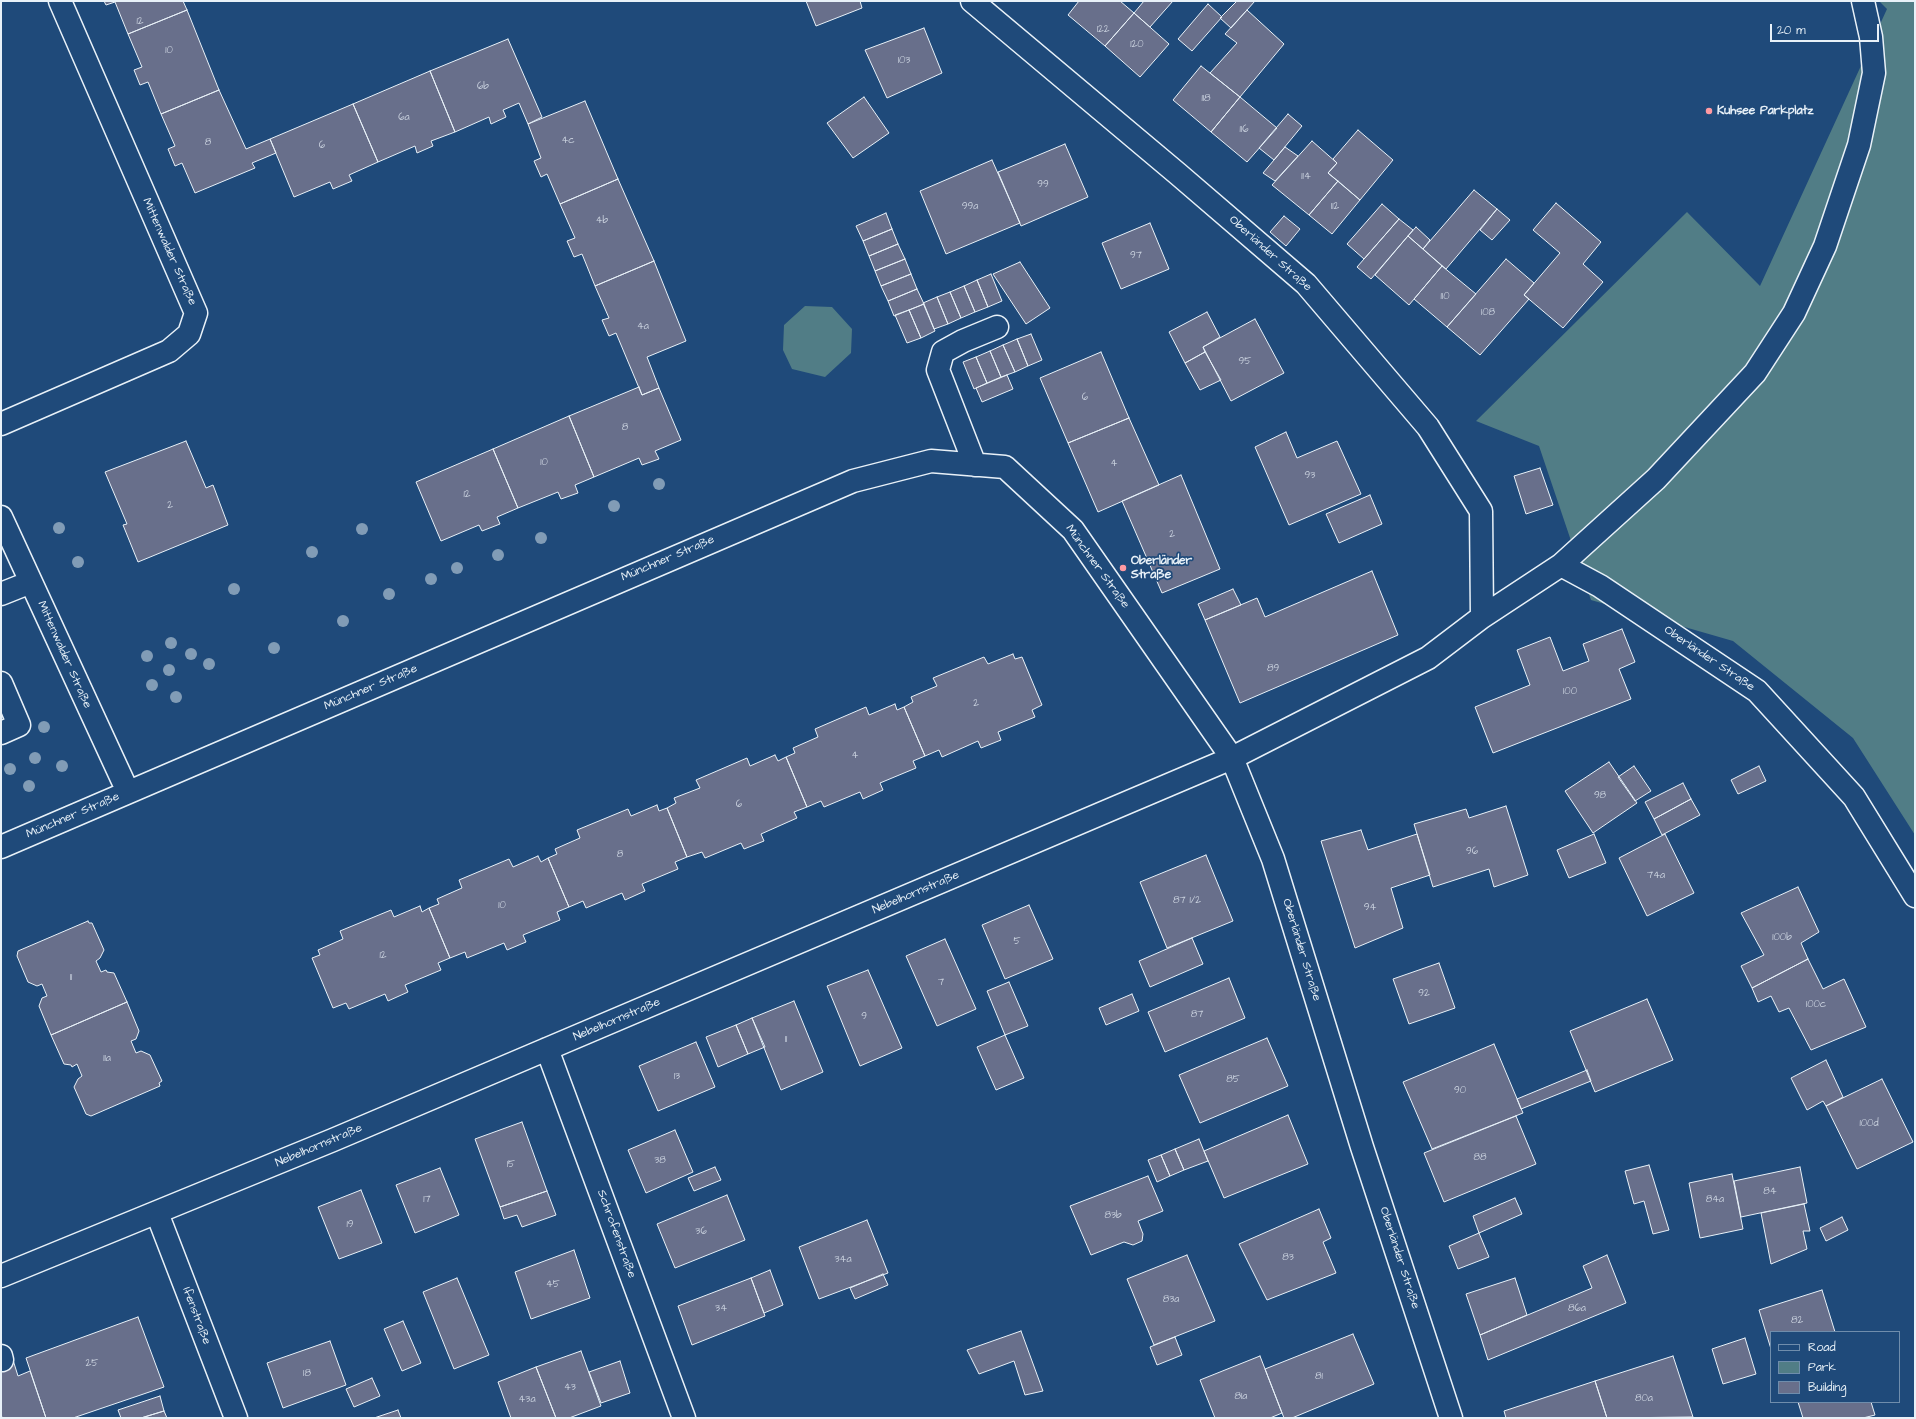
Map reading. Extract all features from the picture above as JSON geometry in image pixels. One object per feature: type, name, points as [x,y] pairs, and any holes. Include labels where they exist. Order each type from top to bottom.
[{"type":"street","name":"Mittenwalder Straße","points":[[1,424],[169,351],[189,334],[196,313],[60,1]]},
{"type":"street","name":"Oberländer Straße","points":[[972,1],[1306,284],[1428,427],[1481,511],[1482,617]]},
{"type":"street","points":[[1232,758],[1428,658],[1482,617],[1561,565],[1656,479],[1755,372],[1794,313],[1825,246],[1862,130],[1874,73],[1871,37],[1863,1]]},
{"type":"street","points":[[975,465],[938,370],[942,352],[963,341],[997,327]]},
{"type":"street","name":"Münchner Straße","points":[[1,847],[853,480],[931,461],[1006,467],[1073,530],[1232,758]]},
{"type":"street","name":"Mittenwalder Straße","points":[[1,517],[71,672],[128,792]]},
{"type":"street","name":"Oberländer Straße","points":[[1561,565],[1600,586],[1757,691],[1854,797],[1915,896]]},
{"type":"street","points":[[1,594],[31,582]]},
{"type":"street","points":[[1,683],[19,725],[1,733]]},
{"type":"street","name":"Oberländer Straße","points":[[1232,758],[1273,859],[1362,1148],[1451,1418]]},
{"type":"street","name":"Nebelhornstraße","points":[[1,1276],[156,1214],[547,1050],[1232,758]]},
{"type":"street","name":"Schrofenstraße","points":[[547,1050],[684,1418]]},
{"type":"street","name":"Ifenstraße","points":[[156,1214],[236,1418]]},
{"type":"green space","points":[[1879,1],[1915,1],[1915,835],[1853,738],[1733,641],[1591,600],[1539,446],[1476,421],[1687,212],[1760,286],[1887,9]]},
{"type":"green space","points":[[805,306],[832,307],[852,329],[851,353],[825,377],[792,369],[783,350],[784,325]]},
{"type":"building","points":[[104,1],[183,1],[187,10],[128,34],[115,2],[106,5]]},
{"type":"building","points":[[806,1],[860,1],[862,8],[816,26]]},
{"type":"building","points":[[1079,1],[1120,1],[1134,13],[1105,46],[1068,15]]},
{"type":"building","points":[[1144,1],[1173,1],[1150,27],[1134,13]]},
{"type":"building","points":[[1237,1],[1255,1],[1231,28],[1220,18]]},
{"type":"building","points":[[1208,4],[1222,17],[1192,51],[1178,39]]},
{"type":"building","points":[[187,10],[219,90],[161,114],[148,82],[140,85],[134,70],[142,67],[128,34]]},
{"type":"building","points":[[1247,10],[1284,44],[1240,97],[1210,73],[1237,43],[1225,34]]},
{"type":"building","points":[[1134,13],[1169,44],[1140,77],[1105,46]]},
{"type":"building","points":[[924,28],[942,73],[887,98],[865,50]]},
{"type":"building","points":[[508,39],[542,117],[528,124],[519,103],[503,110],[506,117],[491,124],[489,117],[455,132],[430,71]]},
{"type":"building","points":[[1201,66],[1240,97],[1211,132],[1173,100]]},
{"type":"building","points":[[430,71],[455,132],[431,141],[433,146],[417,153],[415,146],[378,162],[353,104]]},
{"type":"building","points":[[219,90],[246,149],[270,139],[276,153],[252,163],[255,168],[195,193],[182,163],[175,166],[168,149],[175,146],[161,114]]},
{"type":"building","points":[[864,97],[889,133],[853,158],[827,123]]},
{"type":"building","points":[[1240,97],[1277,128],[1247,162],[1211,132]]},
{"type":"building","points":[[585,101],[618,179],[560,204],[547,174],[541,177],[534,161],[541,158],[528,124]]},
{"type":"building","points":[[353,104],[378,162],[349,175],[352,181],[333,189],[330,182],[294,197],[270,139]]},
{"type":"building","points":[[1288,114],[1302,126],[1274,160],[1259,148]]},
{"type":"building","points":[[1358,130],[1393,160],[1360,200],[1328,173],[1337,163],[1333,159]]},
{"type":"building","points":[[1312,141],[1337,163],[1328,173],[1338,181],[1309,215],[1272,185]]},
{"type":"building","points":[[1065,144],[1088,197],[1021,226],[998,172]]},
{"type":"building","points":[[1285,147],[1298,156],[1275,181],[1263,173]]},
{"type":"building","points":[[992,160],[1020,223],[946,254],[920,191]]},
{"type":"building","points":[[618,179],[654,261],[595,286],[582,254],[574,257],[567,241],[575,238],[560,204]]},
{"type":"building","points":[[1338,181],[1360,200],[1332,234],[1309,215]]},
{"type":"building","points":[[1474,190],[1497,209],[1446,269],[1423,249]]},
{"type":"building","points":[[1556,203],[1601,242],[1583,264],[1603,282],[1563,328],[1524,295],[1560,253],[1533,230]]},
{"type":"building","points":[[1382,204],[1399,219],[1364,259],[1347,244]]},
{"type":"building","points":[[1497,209],[1510,220],[1492,240],[1480,230]]},
{"type":"building","points":[[886,213],[892,229],[863,241],[856,226]]},
{"type":"building","points":[[1284,216],[1300,229],[1286,246],[1270,232]]},
{"type":"building","points":[[1399,219],[1413,230],[1371,279],[1357,267]]},
{"type":"building","points":[[1150,223],[1169,269],[1121,289],[1102,243]]},
{"type":"building","points":[[1416,227],[1430,240],[1423,249],[1408,236]]},
{"type":"building","points":[[892,229],[898,244],[869,256],[863,241]]},
{"type":"building","points":[[1408,236],[1442,266],[1409,305],[1375,275]]},
{"type":"building","points":[[898,244],[905,259],[875,271],[869,256]]},
{"type":"building","points":[[905,259],[911,274],[881,286],[875,271]]},
{"type":"building","points":[[1506,259],[1534,283],[1524,295],[1529,299],[1480,355],[1447,327]]},
{"type":"building","points":[[654,261],[686,341],[647,357],[659,388],[642,395],[616,333],[609,336],[602,320],[609,318],[595,286]]},
{"type":"building","points":[[1020,262],[1050,308],[1026,324],[993,274]]},
{"type":"building","points":[[1442,266],[1476,294],[1447,327],[1414,299]]},
{"type":"building","points":[[911,274],[917,289],[888,301],[881,286]]},
{"type":"building","points":[[991,274],[1002,301],[988,307],[977,280]]},
{"type":"building","points":[[977,280],[988,307],[975,312],[964,286]]},
{"type":"building","points":[[964,286],[975,312],[961,318],[950,292]]},
{"type":"building","points":[[917,289],[924,304],[894,316],[888,301]]},
{"type":"building","points":[[950,292],[961,318],[948,324],[937,297]]},
{"type":"building","points":[[937,297],[948,324],[934,329],[923,303]]},
{"type":"building","points":[[924,304],[935,331],[921,338],[909,310]]},
{"type":"building","points":[[909,310],[921,338],[907,343],[895,315]]},
{"type":"building","points":[[1207,312],[1220,337],[1203,347],[1205,352],[1185,363],[1169,332]]},
{"type":"building","points":[[1255,319],[1284,373],[1231,401],[1203,347]]},
{"type":"building","points":[[1031,334],[1042,360],[1028,366],[1017,339]]},
{"type":"building","points":[[1017,339],[1028,366],[1015,372],[1003,345]]},
{"type":"building","points":[[1003,345],[1015,372],[1001,377],[990,351]]},
{"type":"building","points":[[990,351],[1001,377],[987,383],[976,357]]},
{"type":"building","points":[[1101,352],[1129,418],[1068,443],[1040,378]]},
{"type":"building","points":[[1205,352],[1221,380],[1200,390],[1185,363]]},
{"type":"building","points":[[976,357],[987,383],[974,389],[963,362]]},
{"type":"building","points":[[1007,375],[1013,389],[982,402],[976,388]]},
{"type":"building","points":[[639,387],[642,395],[659,388],[681,440],[655,451],[659,459],[642,465],[639,458],[594,477],[569,416]]},
{"type":"building","points":[[569,416],[594,477],[575,485],[578,493],[561,499],[558,492],[518,508],[493,449]]},
{"type":"building","points":[[1129,418],[1159,485],[1098,512],[1068,443]]},
{"type":"building","points":[[1286,432],[1297,458],[1337,441],[1361,494],[1289,525],[1255,447]]},
{"type":"building","points":[[186,441],[206,488],[213,485],[228,525],[138,562],[123,525],[127,524],[105,472]]},
{"type":"building","points":[[493,449],[518,508],[497,517],[500,524],[482,531],[479,525],[441,541],[416,482]]},
{"type":"building","points":[[1540,468],[1553,505],[1526,514],[1514,476]]},
{"type":"building","points":[[1181,475],[1220,569],[1162,593],[1122,501]]},
{"type":"building","points":[[1370,495],[1382,524],[1339,543],[1326,514]]},
{"type":"building","points":[[1372,571],[1398,635],[1240,703],[1205,620],[1257,598],[1265,617]]},
{"type":"building","points":[[1233,589],[1241,605],[1205,620],[1198,604]]},
{"type":"building","points":[[1622,629],[1635,662],[1619,669],[1631,699],[1493,753],[1475,707],[1530,685],[1517,650],[1550,637],[1563,671],[1589,661],[1583,644]]},
{"type":"building","points":[[1013,654],[1015,659],[1022,657],[1042,705],[1032,710],[1035,717],[998,732],[1001,740],[981,748],[978,741],[942,757],[939,750],[925,756],[904,707],[913,702],[911,697],[937,686],[933,678],[984,657],[988,664]]},
{"type":"building","points":[[895,704],[897,710],[904,707],[925,756],[913,761],[916,768],[880,783],[883,790],[863,799],[860,792],[824,807],[821,801],[807,807],[786,757],[795,753],[793,748],[818,737],[815,729],[866,707],[869,715]]},
{"type":"building","points":[[775,755],[778,761],[786,757],[807,807],[794,812],[797,818],[761,834],[764,841],[744,849],[741,843],[705,858],[702,852],[687,857],[667,808],[676,803],[674,798],[700,788],[696,780],[747,758],[750,766]]},
{"type":"building","points":[[1609,762],[1637,803],[1593,833],[1565,791]]},
{"type":"building","points":[[1634,766],[1651,791],[1635,801],[1618,777]]},
{"type":"building","points":[[1759,766],[1766,781],[1738,794],[1731,780]]},
{"type":"building","points":[[1683,783],[1691,799],[1654,819],[1645,802]]},
{"type":"building","points":[[1691,799],[1700,815],[1662,835],[1654,819]]},
{"type":"building","points":[[657,805],[659,811],[667,808],[687,857],[675,862],[678,869],[642,884],[645,891],[625,900],[622,893],[586,908],[583,901],[569,907],[548,858],[557,854],[555,849],[580,838],[577,830],[628,809],[631,816]]},
{"type":"building","points":[[1506,806],[1528,875],[1494,887],[1489,869],[1433,887],[1414,824],[1466,809],[1469,818]]},
{"type":"building","points":[[1361,830],[1368,850],[1417,834],[1430,875],[1391,888],[1403,928],[1355,948],[1321,841]]},
{"type":"building","points":[[1594,834],[1606,863],[1569,878],[1557,850]]},
{"type":"building","points":[[1665,834],[1694,893],[1647,916],[1619,858]]},
{"type":"building","points":[[1206,855],[1233,921],[1167,948],[1140,882]]},
{"type":"building","points":[[538,856],[541,862],[548,858],[569,907],[557,912],[560,920],[523,935],[526,942],[507,950],[504,943],[467,958],[465,952],[450,958],[429,908],[439,904],[437,899],[462,888],[459,880],[509,859],[513,867]]},
{"type":"building","points":[[1798,887],[1819,932],[1801,943],[1808,959],[1752,988],[1741,966],[1764,955],[1741,913]]},
{"type":"building","points":[[1029,905],[1053,959],[1005,979],[982,925]]},
{"type":"building","points":[[420,906],[422,912],[429,908],[450,958],[438,963],[441,970],[405,985],[408,992],[388,1001],[385,994],[349,1009],[346,1003],[333,1008],[312,958],[320,955],[318,950],[343,939],[340,931],[391,910],[394,917]]},
{"type":"building","points":[[88,921],[89,923],[92,923],[104,950],[100,958],[96,961],[101,972],[106,970],[107,972],[114,973],[127,1002],[51,1035],[39,1006],[42,998],[47,996],[42,984],[37,986],[28,982],[17,956],[18,951]]},
{"type":"building","points":[[1192,938],[1203,964],[1150,987],[1139,961]]},
{"type":"building","points":[[945,939],[976,1009],[937,1026],[906,956]]},
{"type":"building","points":[[1808,959],[1823,989],[1844,979],[1866,1027],[1811,1050],[1789,1008],[1779,1012],[1771,996],[1758,1002],[1752,988]]},
{"type":"building","points":[[1439,963],[1455,1008],[1409,1024],[1393,979]]},
{"type":"building","points":[[868,970],[902,1048],[860,1066],[827,986]]},
{"type":"building","points":[[1229,978],[1245,1018],[1165,1052],[1148,1012]]},
{"type":"building","points":[[1009,982],[1028,1026],[1005,1035],[987,991]]},
{"type":"building","points":[[1132,994],[1139,1011],[1106,1025],[1099,1008]]},
{"type":"building","points":[[1647,999],[1673,1060],[1595,1092],[1570,1031]]},
{"type":"building","points":[[794,1001],[823,1072],[781,1090],[752,1018]]},
{"type":"building","points":[[127,1002],[139,1031],[136,1039],[131,1041],[136,1053],[141,1051],[150,1055],[162,1081],[159,1083],[160,1086],[91,1116],[86,1114],[74,1087],[78,1079],[82,1076],[77,1064],[72,1067],[71,1065],[64,1064],[51,1035]]},
{"type":"building","points":[[752,1018],[765,1047],[748,1054],[736,1025]]},
{"type":"building","points":[[736,1025],[748,1054],[718,1067],[706,1037]]},
{"type":"building","points":[[1005,1035],[1024,1078],[996,1090],[977,1047]]},
{"type":"building","points":[[1267,1038],[1288,1086],[1200,1123],[1179,1075]]},
{"type":"building","points":[[696,1042],[715,1087],[658,1111],[639,1066]]},
{"type":"building","points":[[1494,1044],[1523,1113],[1432,1149],[1403,1082]]},
{"type":"building","points":[[1826,1060],[1843,1097],[1826,1106],[1823,1101],[1807,1110],[1791,1078]]},
{"type":"building","points":[[1587,1070],[1591,1081],[1521,1109],[1517,1099]]},
{"type":"building","points":[[1882,1079],[1913,1142],[1857,1169],[1826,1106]]},
{"type":"building","points":[[1288,1115],[1308,1164],[1224,1198],[1204,1151]]},
{"type":"building","points":[[1516,1116],[1536,1164],[1444,1202],[1424,1153]]},
{"type":"building","points":[[522,1122],[547,1191],[500,1207],[475,1139]]},
{"type":"building","points":[[675,1130],[693,1172],[646,1193],[628,1150]]},
{"type":"building","points":[[1199,1139],[1208,1161],[1184,1170],[1175,1149]]},
{"type":"building","points":[[1175,1149],[1184,1170],[1170,1176],[1161,1155]]},
{"type":"building","points":[[1161,1155],[1170,1176],[1157,1182],[1148,1160]]},
{"type":"building","points":[[1649,1165],[1669,1230],[1653,1234],[1644,1201],[1634,1204],[1625,1171]]},
{"type":"building","points":[[715,1167],[721,1180],[694,1191],[688,1178]]},
{"type":"building","points":[[1800,1167],[1807,1203],[1741,1217],[1734,1181]]},
{"type":"building","points":[[440,1168],[459,1215],[415,1233],[396,1185]]},
{"type":"building","points":[[1732,1174],[1743,1229],[1700,1238],[1689,1183]]},
{"type":"building","points":[[1148,1176],[1163,1211],[1138,1221],[1143,1234],[1142,1241],[1133,1245],[1124,1242],[1091,1255],[1070,1206]]},
{"type":"building","points":[[361,1190],[382,1243],[339,1259],[318,1207]]},
{"type":"building","points":[[547,1191],[556,1215],[522,1227],[517,1215],[504,1219],[500,1207]]},
{"type":"building","points":[[727,1195],[745,1240],[675,1268],[657,1224]]},
{"type":"building","points":[[1515,1198],[1522,1214],[1479,1233],[1473,1216]]},
{"type":"building","points":[[1804,1204],[1810,1231],[1803,1231],[1807,1249],[1771,1264],[1761,1213]]},
{"type":"building","points":[[1319,1209],[1331,1238],[1323,1242],[1336,1273],[1267,1300],[1239,1244]]},
{"type":"building","points":[[1842,1217],[1848,1230],[1826,1241],[1820,1228]]},
{"type":"building","points":[[867,1220],[888,1273],[819,1299],[799,1247]]},
{"type":"building","points":[[1479,1233],[1489,1257],[1458,1269],[1449,1246]]},
{"type":"building","points":[[574,1250],[590,1298],[531,1319],[515,1272]]},
{"type":"building","points":[[1187,1255],[1215,1321],[1154,1345],[1127,1279]]},
{"type":"building","points":[[1607,1255],[1626,1303],[1488,1360],[1480,1335],[1592,1288],[1583,1266]]},
{"type":"building","points":[[770,1270],[783,1305],[764,1313],[751,1278]]},
{"type":"building","points":[[883,1274],[888,1285],[855,1299],[850,1288]]},
{"type":"building","points":[[457,1278],[489,1355],[454,1369],[423,1292]]},
{"type":"building","points":[[751,1278],[765,1316],[692,1345],[678,1306]]},
{"type":"building","points":[[1515,1278],[1527,1315],[1480,1335],[1466,1294]]},
{"type":"building","points":[[1822,1290],[1835,1331],[1770,1331],[1770,1346],[1759,1310]]},
{"type":"building","points":[[138,1317],[164,1387],[73,1418],[46,1418],[26,1358]]},
{"type":"building","points":[[403,1321],[421,1363],[402,1371],[384,1329]]},
{"type":"building","points":[[1021,1331],[1043,1391],[1025,1395],[1014,1361],[979,1374],[967,1350]]},
{"type":"building","points":[[1353,1334],[1374,1384],[1292,1418],[1284,1418],[1265,1369]]},
{"type":"building","points":[[1175,1337],[1182,1355],[1157,1365],[1150,1347]]},
{"type":"building","points":[[1745,1338],[1756,1374],[1723,1384],[1712,1349]]},
{"type":"building","points":[[330,1341],[346,1385],[283,1408],[267,1363]]},
{"type":"building","points":[[581,1351],[601,1406],[569,1418],[556,1418],[536,1367]]},
{"type":"building","points":[[1260,1356],[1282,1413],[1270,1418],[1215,1418],[1200,1380]]},
{"type":"building","points":[[1673,1356],[1693,1417],[1607,1418],[1595,1381]]},
{"type":"building","points":[[13,1360],[18,1376],[30,1371],[46,1418],[2,1418],[1,1365]]},
{"type":"building","points":[[620,1361],[630,1393],[601,1403],[589,1372]]},
{"type":"building","points":[[536,1367],[556,1418],[511,1418],[498,1382]]},
{"type":"building","points":[[372,1378],[380,1396],[354,1407],[346,1389]]},
{"type":"building","points":[[1595,1381],[1607,1418],[1506,1418],[1504,1411]]},
{"type":"building","points":[[160,1396],[164,1411],[141,1418],[121,1418],[118,1410]]},
{"type":"building","points":[[1798,1403],[1871,1403],[1875,1415],[1863,1418],[1803,1418]]},
{"type":"building","points":[[398,1410],[401,1418],[374,1418]]},
{"type":"building","points":[[164,1411],[167,1418],[141,1418]]},
{"type":"place","name":"Kuhsee Parkplatz","points":[[1709,111]]},
{"type":"place","name":"Oberländer Straße","points":[[1123,568]]}]
